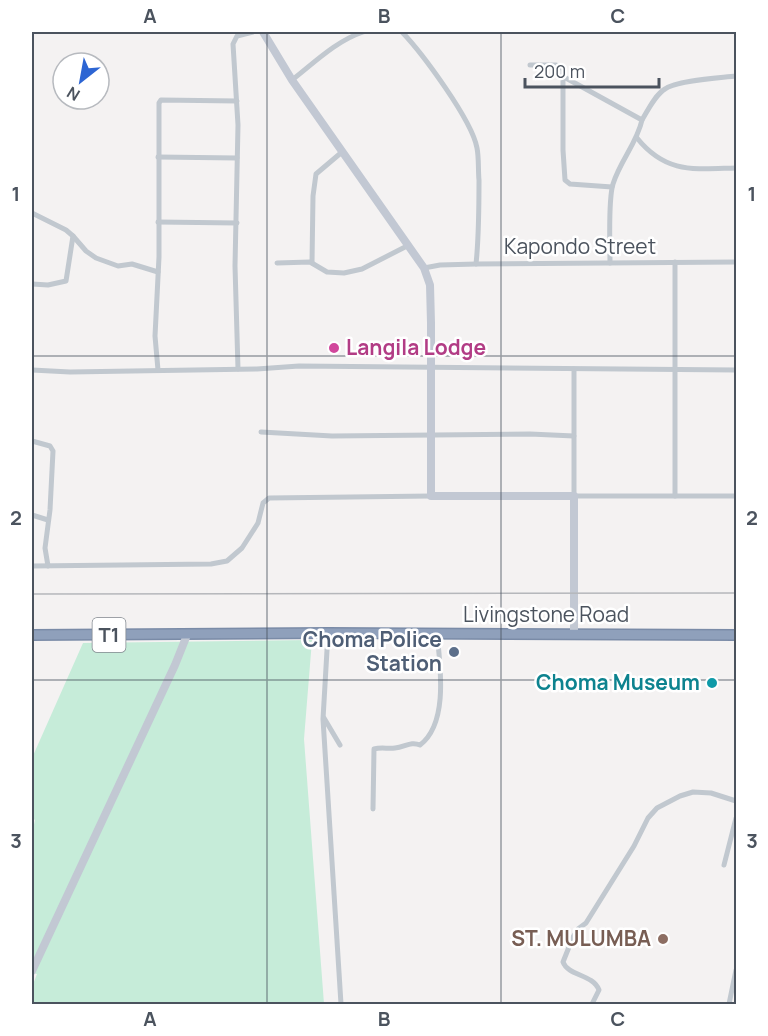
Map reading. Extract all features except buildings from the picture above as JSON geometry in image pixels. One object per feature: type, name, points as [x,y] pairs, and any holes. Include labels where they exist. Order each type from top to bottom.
[{"type":"highway","name":"Livingstone Road","points":[[32,635],[736,634]]},
{"type":"street","points":[[238,369],[235,266],[237,101],[233,42],[237,36],[253,32]]},
{"type":"street","points":[[263,32],[292,80],[424,268],[430,285],[431,496]]},
{"type":"street","points":[[292,80],[330,49],[350,36],[363,32]]},
{"type":"street","points":[[402,32],[414,44],[474,135],[478,150],[479,190],[476,264]]},
{"type":"street","points":[[531,65],[559,66],[562,69],[565,180],[570,184],[612,187]]},
{"type":"street","points":[[610,263],[612,187],[618,168],[637,138],[642,120],[661,92],[668,87],[697,80],[736,76]]},
{"type":"street","points":[[564,77],[642,120]]},
{"type":"street","points":[[158,370],[155,336],[158,272],[159,101],[237,101]]},
{"type":"street","points":[[637,138],[648,152],[665,163],[691,167],[736,168]]},
{"type":"street","points":[[312,263],[313,196],[316,174],[342,152]]},
{"type":"street","points":[[158,157],[237,158]]},
{"type":"street","points":[[32,213],[73,236],[86,251],[96,258],[118,266],[132,264],[158,272]]},
{"type":"street","points":[[158,222],[237,223]]},
{"type":"street","points":[[32,284],[48,285],[66,281],[73,236]]},
{"type":"street","points":[[277,262],[312,263],[327,272],[344,273],[362,269],[407,246]]},
{"type":"street","points":[[675,262],[675,496]]},
{"type":"street","name":"Kapondo Street","points":[[424,268],[476,264],[736,262]]},
{"type":"street","points":[[32,370],[238,369],[298,366],[736,370]]},
{"type":"street","points":[[573,369],[574,634]]},
{"type":"street","points":[[261,432],[332,436],[574,436]]},
{"type":"street","points":[[32,441],[50,446],[53,451],[45,548],[48,566]]},
{"type":"street","points":[[32,566],[156,566],[211,564],[227,561],[242,548],[258,523],[263,503],[269,498],[736,496]]},
{"type":"street","points":[[32,515],[48,520]]},
{"type":"street","points":[[328,633],[324,717],[341,1005]]},
{"type":"street","points":[[373,809],[374,749],[416,743],[420,745],[435,725],[440,696],[437,633]]},
{"type":"street","points":[[32,971],[187,635]]},
{"type":"street","points":[[324,717],[340,745]]},
{"type":"street","points":[[592,1005],[599,990],[596,983],[566,968],[563,962],[573,937],[586,923],[634,846],[648,818],[657,808],[693,792],[711,793],[736,801]]},
{"type":"street","points":[[724,865],[736,818]]},
{"type":"street","points":[[732,1003],[736,970]]},
{"type":"green space","points":[[312,640],[304,739],[324,1004],[32,1004],[32,987],[37,974],[32,973],[32,834],[35,820],[32,818],[32,758],[83,643]]},
{"type":"railway","points":[[32,594],[736,593]]},
{"type":"place","name":"Langila Lodge","points":[[334,348]]},
{"type":"place","name":"Choma Police Station","points":[[454,652]]},
{"type":"place","name":"Choma Museum","points":[[712,683]]},
{"type":"place","name":"ST. MULUMBA","points":[[663,939]]}]
